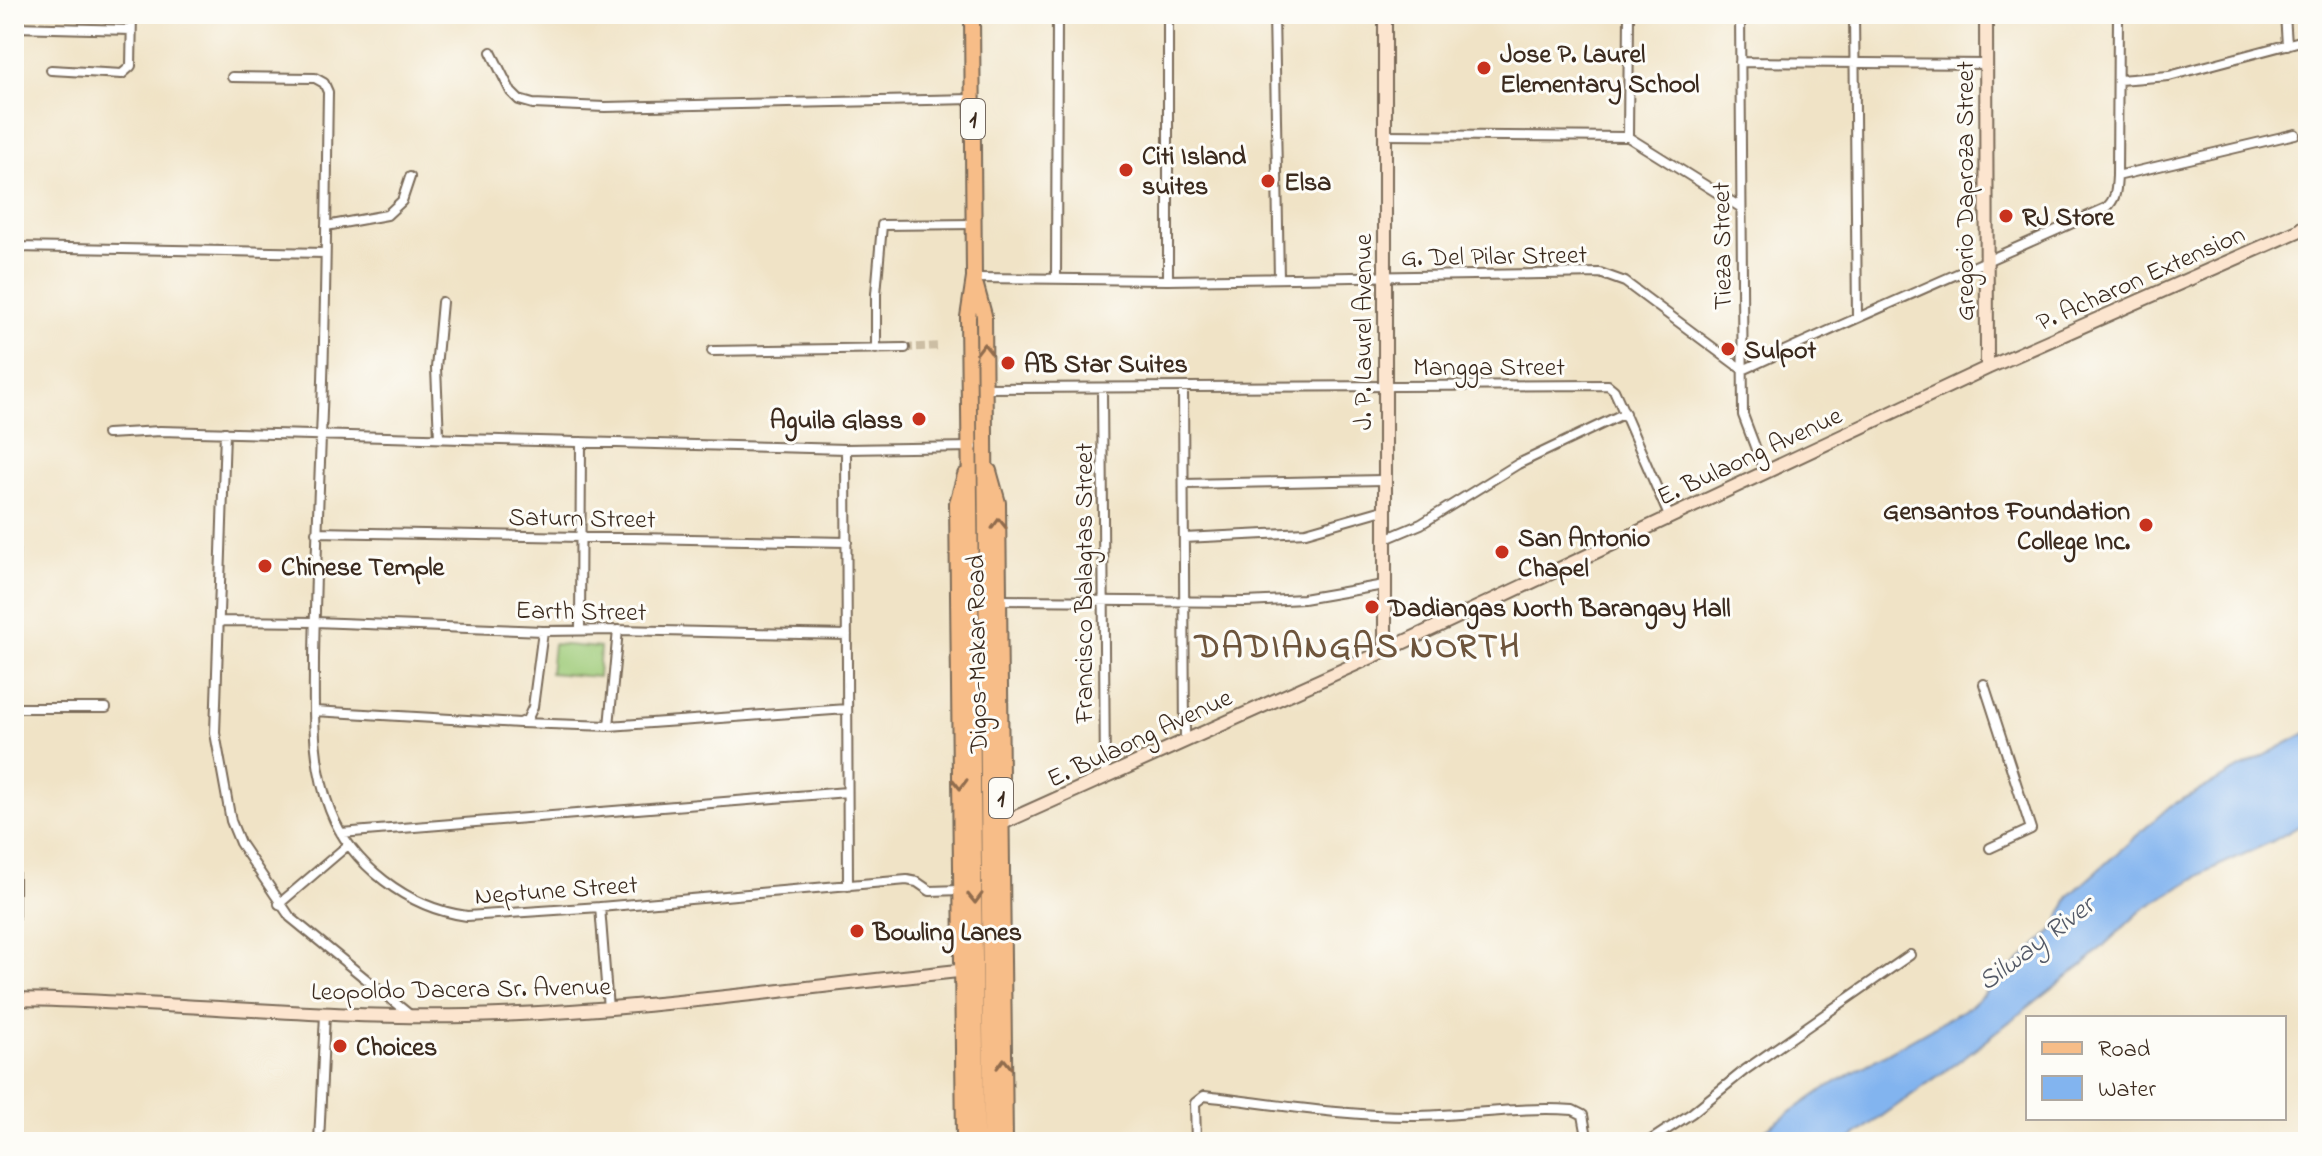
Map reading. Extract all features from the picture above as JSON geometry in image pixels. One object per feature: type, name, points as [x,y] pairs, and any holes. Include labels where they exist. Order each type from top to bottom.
[{"type":"main road","name":"Digos-Makar Road","points":[[972,14],[974,278],[968,317],[977,451],[991,1142]]},
{"type":"main road","name":"J. P. Laurel Avenue","points":[[1385,14],[1385,651]]},
{"type":"main road","name":"Gregorio Daproza Street","points":[[1986,14],[1987,368]]},
{"type":"main road","name":"P. Acharon Extension","points":[[1987,368],[2298,231],[2308,223]]},
{"type":"main road","name":"Digos-Makar Road","points":[[974,278],[984,315],[984,388],[977,451],[977,1142]]},
{"type":"main road","name":"E. Bulaong Avenue","points":[[961,841],[1385,651],[1987,368]]},
{"type":"main road","name":"Digos-Makar Road","points":[[977,451],[998,503],[1005,1142]]},
{"type":"main road","name":"Digos-Makar Road","points":[[964,1142],[957,503],[977,451]]},
{"type":"main road","name":"Leopoldo Dacera Sr. Avenue","points":[[14,999],[412,1016],[608,1009],[1003,966]]},
{"type":"street","points":[[51,70],[122,74],[131,66],[132,14]]},
{"type":"street","points":[[1056,279],[1057,14]]},
{"type":"street","points":[[1168,14],[1168,280]]},
{"type":"street","points":[[1274,14],[1279,278]]},
{"type":"street","points":[[1628,137],[1629,14]]},
{"type":"street","name":"Tieza Street","points":[[1740,14],[1743,415],[1765,473]]},
{"type":"street","points":[[1854,14],[1857,317]]},
{"type":"street","points":[[1743,370],[2106,208],[2116,195],[2118,14]]},
{"type":"street","points":[[2285,14],[2287,45]]},
{"type":"street","points":[[14,27],[131,30]]},
{"type":"street","points":[[2119,80],[2169,76],[2308,39]]},
{"type":"street","points":[[14,47],[14,569]]},
{"type":"street","points":[[491,52],[511,92],[519,100],[533,104],[605,107],[973,99]]},
{"type":"street","points":[[1740,62],[1986,64]]},
{"type":"street","name":"Neptune Street","points":[[232,77],[315,78],[326,87],[326,226],[316,532],[315,747],[321,784],[348,845],[366,865],[398,890],[419,902],[453,914],[495,915],[907,880],[917,882],[930,891],[961,890]]},
{"type":"street","points":[[2117,176],[2295,134]]},
{"type":"street","points":[[1385,135],[1628,137],[1740,207]]},
{"type":"street","points":[[326,226],[387,215],[402,201],[410,177]]},
{"type":"street","points":[[876,349],[876,294],[882,225],[974,224]]},
{"type":"street","points":[[16,247],[325,253]]},
{"type":"street","name":"G. Del Pilar Street","points":[[974,278],[1168,280],[1607,274],[1625,282],[1743,370]]},
{"type":"street","points":[[439,438],[436,368],[442,302]]},
{"type":"street","points":[[712,351],[905,348]]},
{"type":"street","name":"Mangga Street","points":[[984,388],[1608,385],[1614,390],[1625,413],[1669,516]]},
{"type":"street","points":[[1183,388],[1185,740]]},
{"type":"street","name":"Francisco Balagtas Street","points":[[1102,389],[1105,776]]},
{"type":"street","points":[[1383,540],[1421,524],[1518,464],[1625,413]]},
{"type":"street","points":[[225,432],[215,733],[231,821],[240,843],[279,904],[315,940],[412,1016]]},
{"type":"street","points":[[107,434],[225,432],[977,451]]},
{"type":"street","points":[[580,630],[581,442]]},
{"type":"street","points":[[846,449],[848,886]]},
{"type":"street","points":[[1184,484],[1383,480]]},
{"type":"street","points":[[1184,538],[1306,532],[1383,510]]},
{"type":"street","name":"Saturn Street","points":[[316,532],[847,542]]},
{"type":"street","points":[[999,600],[1303,599],[1384,585]]},
{"type":"street","points":[[14,594],[14,969]]},
{"type":"street","name":"Earth Street","points":[[219,621],[543,631],[847,635]]},
{"type":"street","points":[[609,726],[618,630]]},
{"type":"street","points":[[520,723],[527,720],[533,707],[543,631]]},
{"type":"street","points":[[1984,684],[2031,829],[1990,848]]},
{"type":"street","points":[[15,708],[106,708]]},
{"type":"street","points":[[314,711],[609,726],[847,709]]},
{"type":"street","points":[[341,833],[847,792]]},
{"type":"street","points":[[279,904],[348,845]]},
{"type":"street","points":[[600,907],[608,1009]]},
{"type":"street","points":[[1648,1142],[1910,955]]},
{"type":"street","points":[[319,1142],[325,1014]]},
{"type":"street","points":[[1196,1142],[1195,1103],[1204,1096],[1377,1116],[1573,1110],[1583,1115],[1588,1142]]},
{"type":"green space","points":[[553,644],[600,648],[598,677],[550,673]]},
{"type":"water","points":[[2308,732],[2308,821],[2209,870],[2143,909],[2086,962],[1963,1058],[1846,1142],[1748,1142],[1824,1089],[1972,1005],[2054,929],[2069,896],[2170,806]]},
{"type":"tunnel","points":[[905,348],[940,346]]},
{"type":"place","name":"Jose P. Laurel Elementary School","points":[[1484,68]]},
{"type":"place","name":"Citi Island suites","points":[[1126,170]]},
{"type":"place","name":"Elsa","points":[[1268,181]]},
{"type":"place","name":"RJ Store","points":[[2006,216]]},
{"type":"place","name":"Sulpot","points":[[1728,349]]},
{"type":"place","name":"AB Star Suites","points":[[1008,363]]},
{"type":"place","name":"Aguila Glass","points":[[919,419]]},
{"type":"place","name":"Gensantos Foundation College Inc.","points":[[2146,525]]},
{"type":"place","name":"San Antonio Chapel","points":[[1502,552]]},
{"type":"place","name":"Chinese Temple","points":[[265,566]]},
{"type":"place","name":"Dadiangas North Barangay Hall","points":[[1372,607]]},
{"type":"place","name":"Bowling Lanes","points":[[857,931]]},
{"type":"place","name":"Choices","points":[[340,1046]]},
{"type":"district","name":"DADIANGAS NORTH","points":[[1358,645]]},
{"type":"water label","name":"Silway River","points":[[2035,942]]}]
